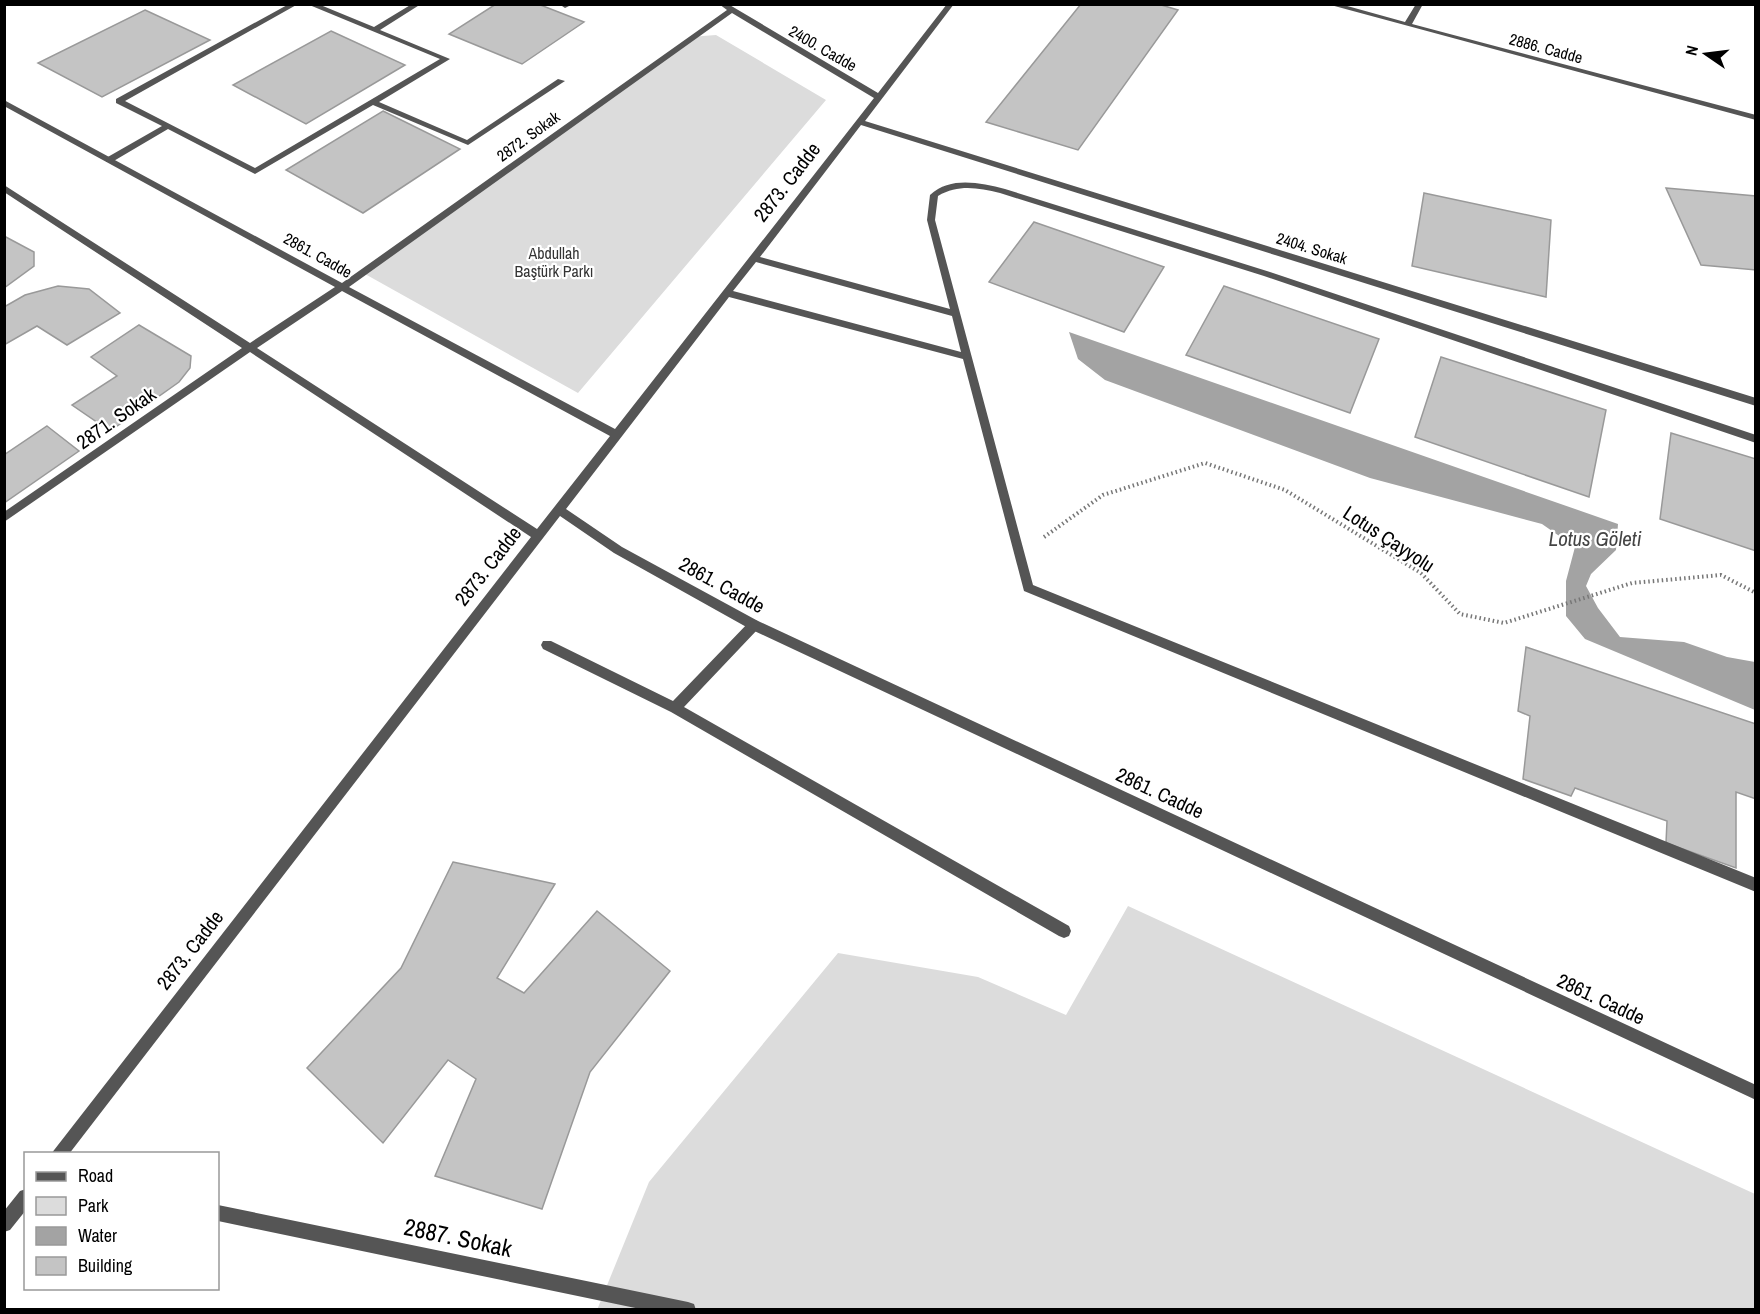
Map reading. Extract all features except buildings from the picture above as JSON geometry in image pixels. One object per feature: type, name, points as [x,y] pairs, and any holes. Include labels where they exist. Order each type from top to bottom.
[{"type":"street","points":[[295,4],[119,100],[255,171],[446,59],[309,4]]},
{"type":"street","points":[[374,30],[418,4]]},
{"type":"street","name":"2400. Cadde","points":[[722,4],[879,97]]},
{"type":"street","name":"2873. Cadde","points":[[61,1152],[951,4]]},
{"type":"street","name":"2886. Cadde","points":[[1330,4],[1755,118]]},
{"type":"street","points":[[1407,25],[1420,4]]},
{"type":"street","name":"2872. Sokak","points":[[249,348],[342,287],[731,10]]},
{"type":"street","points":[[373,102],[468,143],[561,81]]},
{"type":"street","name":"2861. Cadde","points":[[4,102],[617,435]]},
{"type":"street","name":"2404. Sokak","points":[[860,122],[1755,402]]},
{"type":"street","points":[[109,160],[168,126]]},
{"type":"street","points":[[1755,439],[1267,274],[1002,191],[966,185],[947,186],[934,195],[930,208],[955,314],[1028,588],[1755,885]]},
{"type":"street","points":[[4,188],[538,536]]},
{"type":"street","points":[[754,258],[955,314]]},
{"type":"street","points":[[727,293],[967,357]]},
{"type":"street","name":"2871. Sokak","points":[[4,518],[249,348]]},
{"type":"street","name":"2861. Cadde","points":[[559,510],[618,550],[754,625],[1755,1093]]},
{"type":"street","points":[[675,708],[754,625]]},
{"type":"street","points":[[547,645],[675,708],[1064,931]]},
{"type":"street","points":[[4,1224],[24,1199]]},
{"type":"street","name":"2887. Sokak","points":[[219,1213],[688,1310]]},
{"type":"path","name":"Lotus Çayyolu","points":[[1019,555],[1103,495],[1205,463],[1285,490],[1421,573],[1460,614],[1504,623],[1632,584],[1721,574],[1755,593]]},
{"type":"green space","name":"Abdullah Baştürk Parkı","points":[[716,35],[826,100],[578,393],[365,274],[690,37]]},
{"type":"green space","points":[[1128,906],[1755,1194],[1755,1309],[597,1310],[649,1182],[838,953],[978,977],[1066,1015]]},
{"type":"water","name":"Lotus Göleti","points":[[1069,332],[1618,524],[1616,550],[1591,574],[1586,586],[1598,608],[1620,637],[1684,642],[1727,657],[1755,662],[1755,710],[1585,639],[1566,616],[1566,581],[1575,547],[1542,524],[1370,478],[1105,380],[1078,359]]}]
